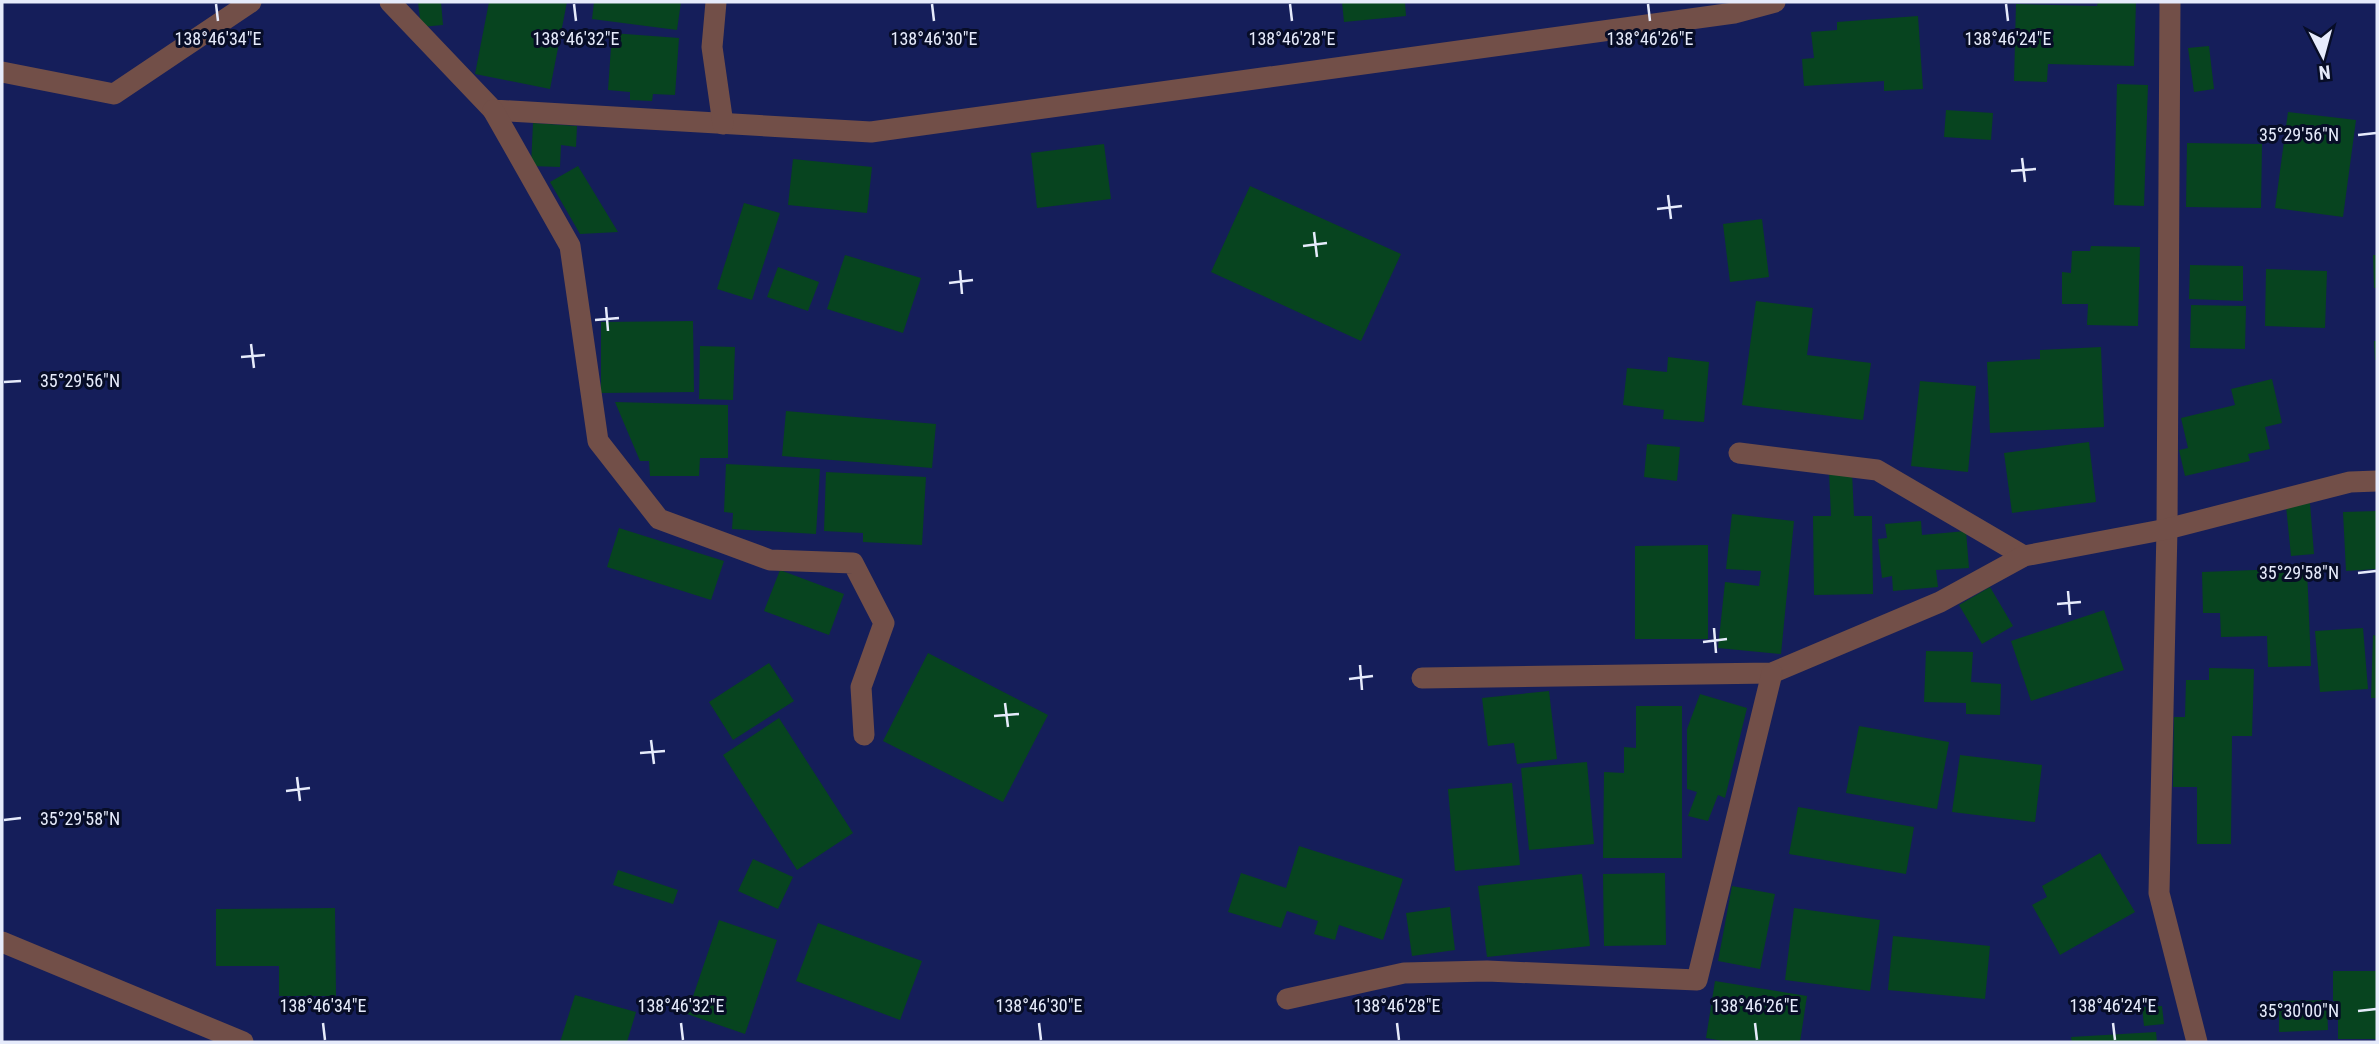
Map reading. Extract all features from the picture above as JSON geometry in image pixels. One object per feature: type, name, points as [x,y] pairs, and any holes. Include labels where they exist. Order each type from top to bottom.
[{"type":"street","points":[[2,72],[114,94],[251,2]]},
{"type":"street","points":[[390,2],[493,110],[570,246],[598,440],[659,519],[770,560],[853,564],[884,622],[861,687],[864,735]]},
{"type":"street","points":[[716,2],[712,47],[723,124]]},
{"type":"street","points":[[493,110],[871,132],[1734,13],[1775,2]]},
{"type":"street","points":[[2170,2],[2167,529],[2159,893],[2197,1042]]},
{"type":"street","points":[[1739,453],[1877,470],[2024,556]]},
{"type":"street","points":[[1422,678],[1772,673],[1940,602],[2024,556],[2167,529],[2350,482],[2377,481]]},
{"type":"street","points":[[1287,999],[1404,973],[1487,971],[1696,980],[1772,673]]},
{"type":"street","points":[[2,942],[243,1042]]},
{"type":"building","points":[[418,2],[441,2],[443,25],[421,27]]},
{"type":"building","points":[[489,2],[567,2],[550,89],[475,74]]},
{"type":"building","points":[[594,2],[681,2],[677,30],[592,19]]},
{"type":"building","points":[[1342,2],[1405,2],[1406,16],[1344,22]]},
{"type":"building","points":[[2098,2],[2136,2],[2134,66],[2048,64],[2047,82],[2014,81],[2016,4],[2097,6]]},
{"type":"building","points":[[1918,16],[1923,89],[1884,91],[1884,81],[1804,86],[1802,59],[1814,58],[1811,32],[1837,30],[1837,22]]},
{"type":"building","points":[[612,33],[679,38],[675,95],[653,94],[652,101],[630,100],[630,92],[608,90]]},
{"type":"building","points":[[2209,46],[2214,89],[2194,92],[2188,48]]},
{"type":"building","points":[[2117,84],[2148,85],[2144,206],[2114,205]]},
{"type":"building","points":[[1946,110],[1993,113],[1991,140],[1944,137]]},
{"type":"building","points":[[2288,112],[2356,120],[2343,217],[2275,208]]},
{"type":"building","points":[[533,123],[577,126],[576,147],[561,145],[560,167],[531,166]]},
{"type":"building","points":[[2187,143],[2262,144],[2261,208],[2186,207]]},
{"type":"building","points":[[1104,144],[1111,199],[1037,208],[1031,153]]},
{"type":"building","points":[[793,159],[872,167],[867,213],[788,205]]},
{"type":"building","points":[[578,166],[618,232],[580,234],[550,182]]},
{"type":"building","points":[[1250,186],[1401,254],[1361,341],[1211,272]]},
{"type":"building","points":[[744,203],[780,213],[752,300],[717,289]]},
{"type":"building","points":[[1762,219],[1769,277],[1730,282],[1723,224]]},
{"type":"building","points":[[2091,246],[2140,247],[2138,326],[2087,325],[2088,304],[2062,304],[2062,272],[2071,273],[2072,251],[2090,251]]},
{"type":"building","points":[[845,255],[921,278],[903,333],[827,309]]},
{"type":"building","points":[[2373,255],[2377,255],[2377,288],[2374,288]]},
{"type":"building","points":[[2190,265],[2243,266],[2243,301],[2189,299]]},
{"type":"building","points":[[778,267],[819,282],[808,311],[767,297]]},
{"type":"building","points":[[2266,269],[2327,271],[2325,328],[2265,326]]},
{"type":"building","points":[[1756,301],[1813,308],[1807,355],[1871,363],[1863,420],[1742,405]]},
{"type":"building","points":[[2191,305],[2246,306],[2245,349],[2190,348]]},
{"type":"building","points":[[693,321],[694,392],[601,393],[601,322]]},
{"type":"building","points":[[2374,341],[2377,341],[2377,360],[2375,360]]},
{"type":"building","points":[[700,346],[735,347],[733,400],[699,399]]},
{"type":"building","points":[[2101,347],[2104,427],[1990,433],[1987,362],[2040,359],[2040,350]]},
{"type":"building","points":[[1668,357],[1709,362],[1704,422],[1663,419],[1664,410],[1623,405],[1627,368],[1667,372]]},
{"type":"building","points":[[2272,379],[2282,423],[2265,427],[2270,449],[2248,454],[2250,461],[2185,476],[2179,450],[2188,448],[2181,418],[2235,405],[2231,389]]},
{"type":"building","points":[[1920,381],[1976,386],[1968,472],[1911,466]]},
{"type":"building","points":[[615,402],[728,405],[728,458],[700,458],[699,476],[650,476],[649,461],[640,461]]},
{"type":"building","points":[[786,411],[936,424],[932,468],[782,456]]},
{"type":"building","points":[[2089,442],[2096,502],[2012,513],[2004,453]]},
{"type":"building","points":[[1647,444],[1680,447],[1677,481],[1644,477]]},
{"type":"building","points":[[726,464],[820,469],[816,534],[732,529],[733,513],[724,512]]},
{"type":"building","points":[[1852,471],[1854,516],[1872,516],[1873,594],[1814,595],[1813,516],[1831,516],[1829,472]]},
{"type":"building","points":[[826,472],[926,477],[922,545],[863,542],[863,533],[824,531]]},
{"type":"building","points":[[2310,503],[2314,554],[2291,556],[2286,506]]},
{"type":"building","points":[[2377,511],[2377,569],[2346,571],[2343,512]]},
{"type":"building","points":[[1732,514],[1794,521],[1781,654],[1718,648],[1725,582],[1759,586],[1761,571],[1726,569]]},
{"type":"building","points":[[1921,521],[1922,535],[1966,531],[1969,568],[1936,570],[1938,587],[1893,591],[1892,576],[1882,578],[1878,539],[1887,538],[1885,524]]},
{"type":"building","points":[[619,528],[724,561],[711,600],[607,567]]},
{"type":"building","points":[[1708,545],[1708,639],[1635,639],[1635,546]]},
{"type":"building","points":[[2307,568],[2311,666],[2268,667],[2267,636],[2221,637],[2220,613],[2203,613],[2202,572]]},
{"type":"building","points":[[780,570],[844,594],[829,635],[764,611]]},
{"type":"building","points":[[1990,587],[2013,626],[1982,644],[1959,605]]},
{"type":"building","points":[[2104,610],[2124,670],[2031,701],[2011,641]]},
{"type":"building","points":[[2363,628],[2368,689],[2320,692],[2315,631]]},
{"type":"building","points":[[2373,635],[2377,636],[2377,698],[2371,698]]},
{"type":"building","points":[[1926,651],[1973,652],[1971,682],[2001,684],[2000,715],[1966,714],[1966,703],[1924,702]]},
{"type":"building","points":[[928,653],[1048,715],[1003,802],[883,741]]},
{"type":"building","points":[[769,663],[794,701],[733,740],[709,702]]},
{"type":"building","points":[[2209,668],[2254,669],[2252,736],[2232,736],[2231,844],[2197,844],[2197,787],[2173,787],[2174,717],[2185,717],[2186,680],[2209,680]]},
{"type":"building","points":[[1549,691],[1557,759],[1517,764],[1514,743],[1488,746],[1482,698]]},
{"type":"building","points":[[1700,694],[1747,708],[1725,798],[1718,795],[1708,821],[1688,816],[1697,792],[1687,789],[1687,729]]},
{"type":"building","points":[[1636,706],[1682,706],[1682,858],[1603,858],[1604,772],[1624,773],[1624,747],[1636,748]]},
{"type":"building","points":[[779,718],[853,833],[797,870],[723,755]]},
{"type":"building","points":[[1859,726],[1949,742],[1937,809],[1846,793]]},
{"type":"building","points":[[1960,755],[2042,765],[2035,822],[1952,812]]},
{"type":"building","points":[[1587,762],[1594,844],[1529,850],[1521,768]]},
{"type":"building","points":[[1512,783],[1520,865],[1455,871],[1448,789]]},
{"type":"building","points":[[1798,807],[1914,827],[1906,874],[1789,854]]},
{"type":"building","points":[[1299,846],[1403,879],[1383,940],[1339,925],[1335,940],[1314,934],[1318,921],[1287,911],[1281,928],[1228,912],[1241,873],[1286,888]]},
{"type":"building","points":[[2100,853],[2135,912],[2060,955],[2032,905],[2047,897],[2042,886]]},
{"type":"building","points":[[753,859],[793,877],[778,909],[738,891]]},
{"type":"building","points":[[618,870],[678,890],[673,904],[613,885]]},
{"type":"building","points":[[1665,873],[1666,945],[1604,946],[1603,874]]},
{"type":"building","points":[[1582,874],[1590,946],[1487,957],[1478,886]]},
{"type":"building","points":[[1732,886],[1775,894],[1760,969],[1718,961]]},
{"type":"building","points":[[1450,907],[1455,950],[1412,956],[1406,913]]},
{"type":"building","points":[[335,908],[336,996],[279,996],[279,966],[216,966],[216,909]]},
{"type":"building","points":[[1794,908],[1880,920],[1870,991],[1785,980]]},
{"type":"building","points":[[719,920],[777,940],[745,1034],[687,1014]]},
{"type":"building","points":[[818,923],[922,961],[900,1020],[796,981]]},
{"type":"building","points":[[1893,936],[1990,946],[1985,999],[1888,990]]},
{"type":"building","points":[[2333,971],[2377,971],[2377,1039],[2338,1039],[2338,1002],[2333,1001]]},
{"type":"building","points":[[1715,981],[1807,996],[1800,1042],[1729,1042],[1706,1038]]},
{"type":"building","points":[[575,995],[636,1012],[627,1042],[560,1042]]},
{"type":"building","points":[[2327,1000],[2328,1030],[2279,1032],[2279,1001]]},
{"type":"building","points":[[2162,1006],[2164,1024],[2144,1026],[2142,1007]]},
{"type":"building","points":[[2156,1032],[2157,1042],[2072,1042],[2071,1037]]}]
